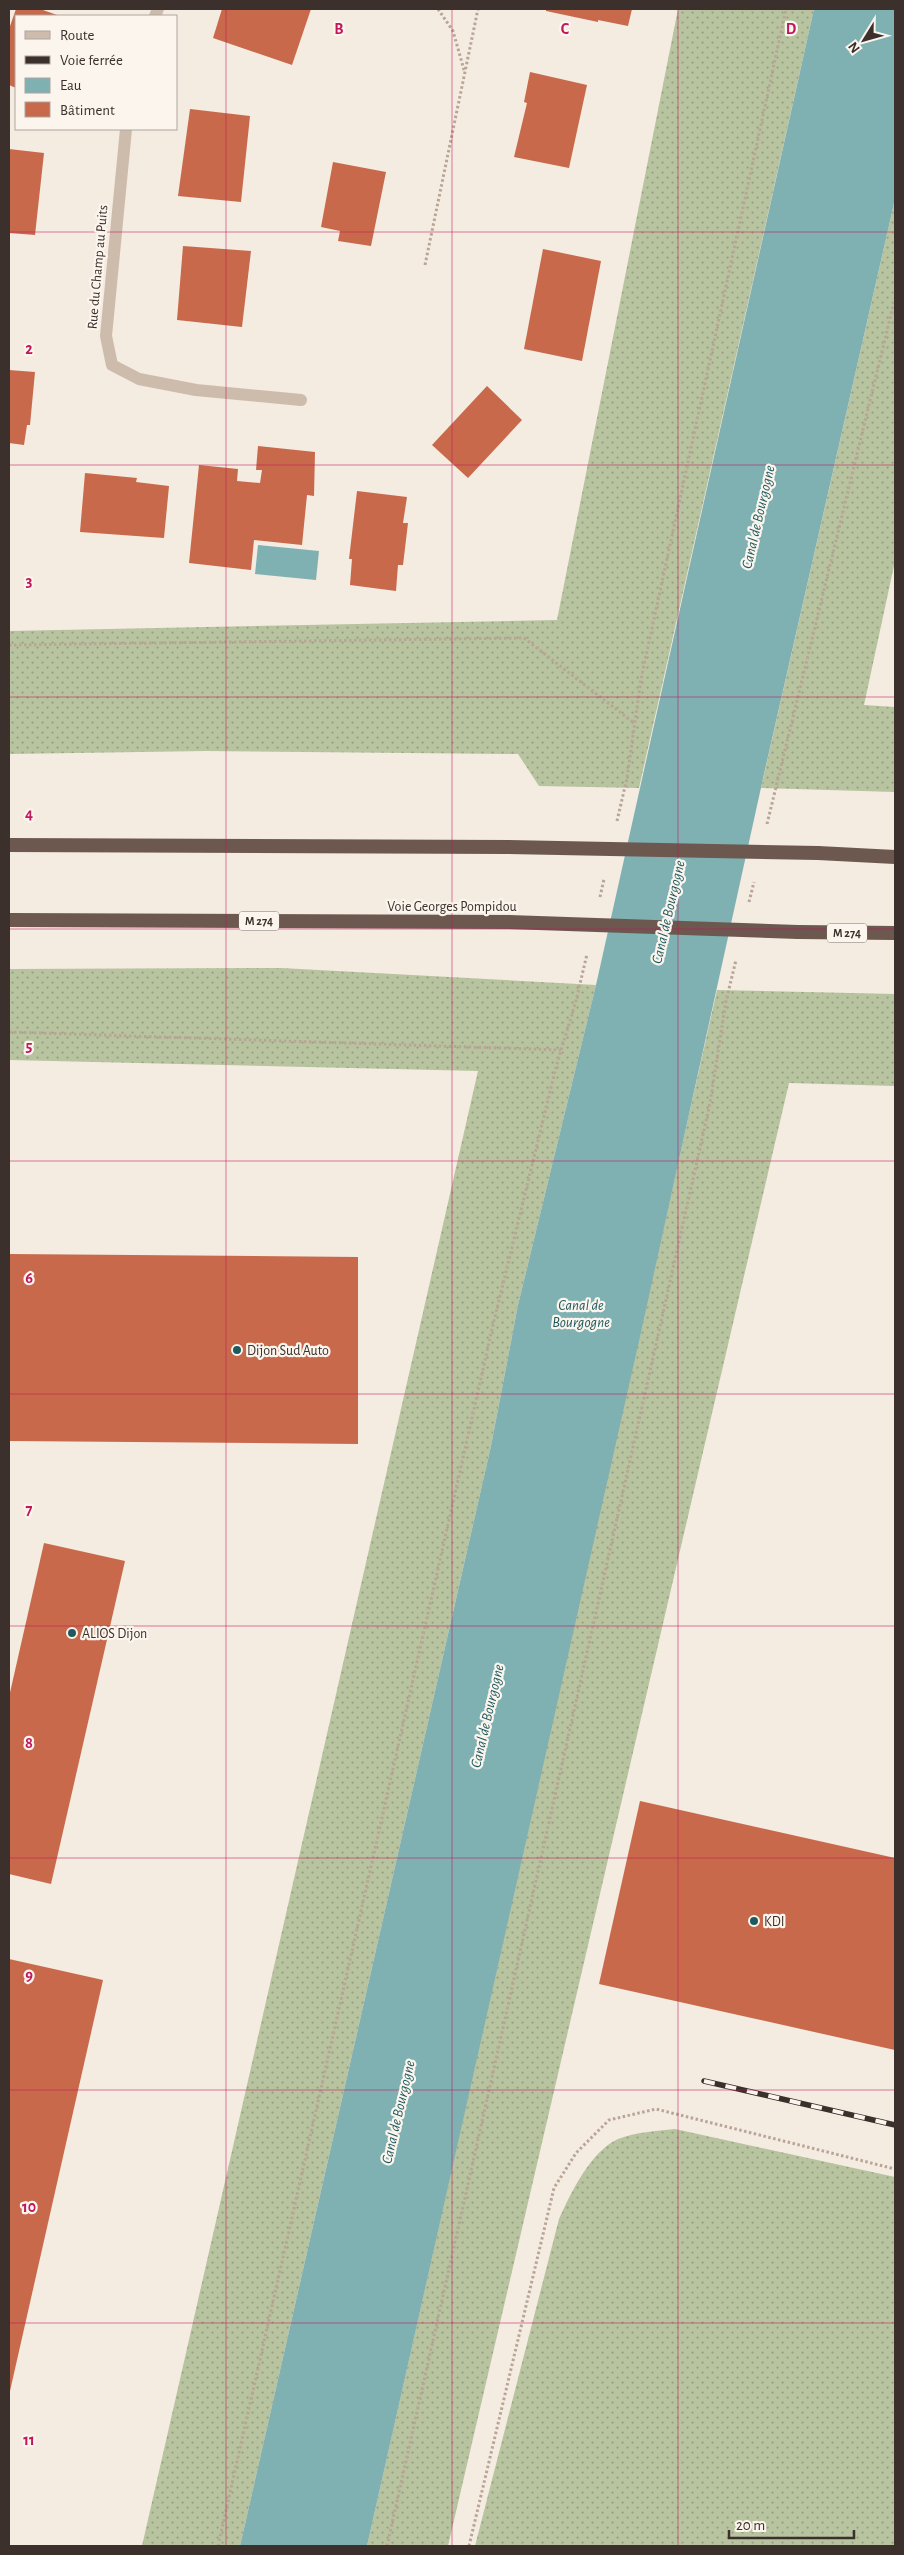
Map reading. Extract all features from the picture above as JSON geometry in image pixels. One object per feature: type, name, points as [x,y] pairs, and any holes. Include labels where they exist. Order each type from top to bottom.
[{"type":"highway","points":[[9,845],[508,847],[895,857]]},
{"type":"highway","name":"Voie Georges Pompidou","points":[[9,920],[509,922],[895,934]]},
{"type":"street","name":"Rue du Champ au Puits","points":[[126,130],[106,336],[112,365],[139,379],[196,390],[301,400]]},
{"type":"path","points":[[438,9],[453,30],[464,71]]},
{"type":"path","points":[[425,264],[478,9]]},
{"type":"path","points":[[616,826],[627,778],[643,669],[786,9]]},
{"type":"path","points":[[766,830],[895,298]]},
{"type":"path","points":[[9,645],[524,638],[635,723]]},
{"type":"path","points":[[598,904],[605,875]]},
{"type":"path","points":[[748,906],[754,878]]},
{"type":"path","points":[[218,2546],[490,1339],[561,1050],[587,953]]},
{"type":"path","points":[[387,2546],[710,1103],[726,1001],[737,954]]},
{"type":"path","points":[[9,1032],[561,1050]]},
{"type":"path","points":[[469,2546],[554,2188],[576,2154],[609,2120],[656,2109],[895,2169]]},
{"type":"green space","points":[[678,9],[814,9],[639,788],[539,786],[518,754],[206,751],[9,754],[9,631],[557,620]]},
{"type":"green space","points":[[895,199],[895,561],[864,705],[895,707],[895,792],[761,788]]},
{"type":"green space","points":[[281,968],[596,985],[518,1305],[491,1446],[240,2546],[142,2546],[478,1071],[9,1060],[9,969]]},
{"type":"green space","points":[[717,990],[895,994],[895,1086],[789,1083],[448,2546],[367,2546]]},
{"type":"green space","points":[[675,2129],[895,2177],[895,2546],[475,2546],[559,2219],[590,2163],[608,2145],[618,2139],[632,2135]]},
{"type":"water","name":"Canal de Bourgogne","points":[[814,9],[895,9],[895,199],[764,774],[641,1332],[367,2546],[240,2546],[491,1446],[518,1305],[596,985]]},
{"type":"water","points":[[258,545],[319,551],[316,580],[255,574]]},
{"type":"building","points":[[16,9],[40,9],[57,15],[15,15],[15,88],[9,85],[9,29]]},
{"type":"building","points":[[222,9],[311,9],[292,65],[213,38]]},
{"type":"building","points":[[546,9],[632,9],[628,26],[598,20],[598,22],[546,11]]},
{"type":"building","points":[[530,72],[587,85],[569,168],[514,157],[527,103],[524,102]]},
{"type":"building","points":[[190,109],[250,116],[241,202],[178,196]]},
{"type":"building","points":[[9,149],[44,153],[35,235],[9,233]]},
{"type":"building","points":[[333,162],[386,172],[371,246],[338,241],[340,231],[321,227]]},
{"type":"building","points":[[183,246],[251,251],[242,327],[177,320]]},
{"type":"building","points":[[543,249],[601,261],[582,361],[524,349]]},
{"type":"building","points":[[9,370],[35,372],[30,425],[27,425],[24,445],[9,443]]},
{"type":"building","points":[[487,386],[522,420],[468,478],[432,445]]},
{"type":"building","points":[[258,446],[315,452],[314,496],[307,495],[302,545],[254,540],[251,570],[189,563],[199,465],[238,469],[237,481],[260,483],[262,470],[256,470]]},
{"type":"building","points":[[85,473],[137,478],[136,482],[169,486],[164,538],[80,532]]},
{"type":"building","points":[[357,491],[407,497],[403,523],[408,523],[403,565],[398,565],[396,591],[350,585],[352,559],[349,559]]},
{"type":"building","name":"Dijon Sud Auto","points":[[9,1254],[358,1257],[358,1444],[9,1441]]},
{"type":"building","points":[[44,1543],[125,1561],[51,1884],[9,1874],[9,1697]]},
{"type":"building","name":"KDI","points":[[640,1801],[895,1858],[895,2050],[599,1984]]},
{"type":"building","points":[[9,1959],[103,1980],[10,2391],[9,2391]]},
{"type":"railway","points":[[704,2081],[895,2125]]},
{"type":"place","name":"Dijon Sud Auto","points":[[237,1350]]},
{"type":"place","name":"ALIOS Dijon","points":[[72,1633]]},
{"type":"place","name":"KDI","points":[[754,1921]]}]
